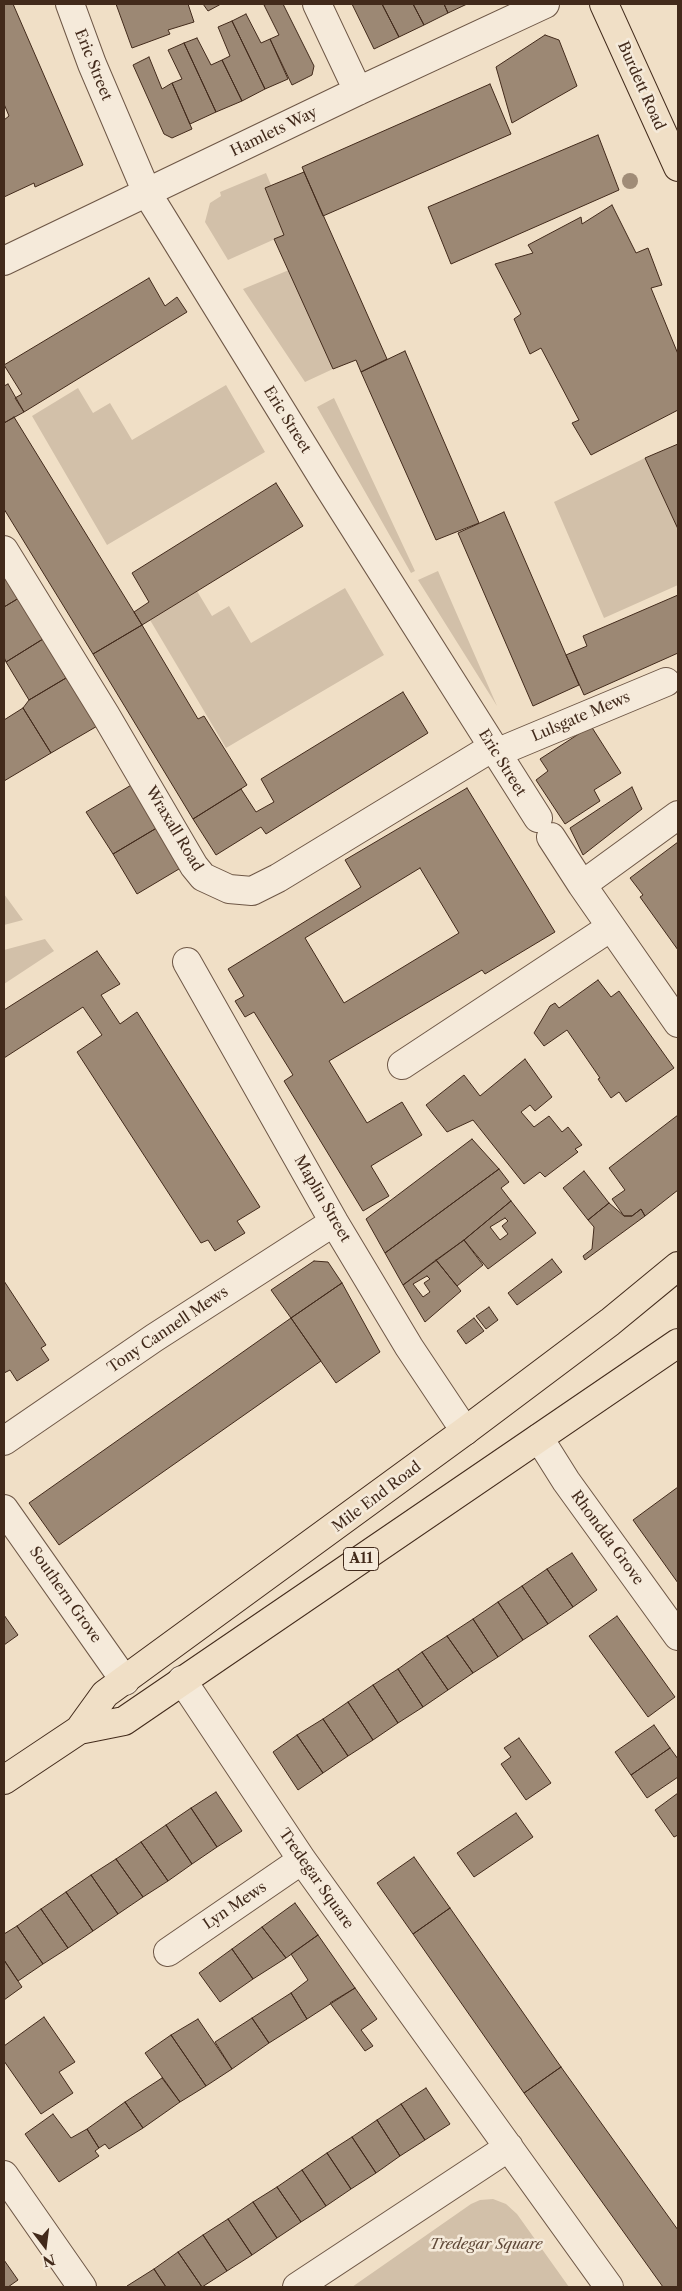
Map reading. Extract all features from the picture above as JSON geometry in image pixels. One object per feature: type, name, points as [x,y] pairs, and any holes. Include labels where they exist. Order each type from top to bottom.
[{"type":"main road","name":"Burdett Road","points":[[604,4],[678,167]]},
{"type":"main road","name":"Mile End Road","points":[[4,1780],[79,1730],[105,1694],[465,1432],[610,1322],[678,1266]]},
{"type":"main road","name":"Mile End Road","points":[[79,1730],[124,1720],[678,1343]]},
{"type":"street","name":"Eric Street","points":[[70,4],[92,64],[147,193],[494,750],[582,885],[678,1023]]},
{"type":"street","points":[[317,4],[358,91]]},
{"type":"street","name":"Hamlets Way","points":[[4,261],[358,91],[545,4]]},
{"type":"street","name":"Wraxall Road","points":[[4,550],[105,714],[194,866],[203,877],[229,889],[252,890],[278,878],[310,845],[494,750]]},
{"type":"street","name":"Lulsgate Mews","points":[[494,750],[666,682]]},
{"type":"street","points":[[582,885],[678,815]]},
{"type":"street","points":[[402,1065],[611,927]]},
{"type":"street","name":"Maplin Street","points":[[187,962],[334,1222],[409,1347],[465,1432]]},
{"type":"street","name":"Tony Cannell Mews","points":[[4,1441],[154,1338],[334,1222]]},
{"type":"street","name":"Rhondda Grove","points":[[539,1438],[566,1481],[678,1636]]},
{"type":"street","name":"Southern Grove","points":[[4,1509],[125,1681]]},
{"type":"street","name":"Tredegar Square","points":[[182,1680],[302,1860],[609,2287]]},
{"type":"street","name":"Lyn Mews","points":[[168,1952],[302,1860]]},
{"type":"street","points":[[298,2287],[509,2147]]},
{"type":"street","points":[[4,2175],[82,2287]]},
{"type":"green space","points":[[266,173],[271,185],[265,189],[284,235],[228,260],[205,222],[210,203],[221,196],[220,192]]},
{"type":"green space","points":[[289,270],[333,369],[305,382],[243,289]]},
{"type":"green space","points":[[226,385],[265,452],[107,545],[32,416],[78,388],[93,413],[110,403],[132,440]]},
{"type":"green space","points":[[334,398],[415,571],[411,573],[317,407]]},
{"type":"green space","points":[[645,458],[678,529],[678,585],[604,618],[554,502]]},
{"type":"green space","points":[[438,571],[497,706],[418,580]]},
{"type":"green space","points":[[345,588],[384,655],[226,748],[150,620],[197,591],[212,616],[229,606],[251,643]]},
{"type":"green space","points":[[4,894],[23,920],[4,925]]},
{"type":"green space","points":[[45,939],[54,951],[4,984],[4,950]]},
{"type":"green space","name":"Tredegar Square","points":[[493,2199],[506,2204],[517,2214],[569,2287],[352,2287],[471,2204],[480,2200]]},
{"type":"building","points":[[4,4],[13,4],[83,165],[35,187],[34,183],[4,197],[4,120],[9,116],[4,104]]},
{"type":"building","points":[[116,4],[188,4],[194,22],[168,30],[170,34],[132,48]]},
{"type":"building","points":[[203,4],[221,4],[208,11]]},
{"type":"building","points":[[283,4],[314,66],[312,75],[292,85],[270,39],[279,35],[264,5]]},
{"type":"building","points":[[352,4],[382,4],[399,37],[374,49]]},
{"type":"building","points":[[382,4],[413,4],[424,25],[399,37]]},
{"type":"building","points":[[413,4],[444,4],[448,13],[424,25]]},
{"type":"building","points":[[444,4],[467,4],[448,13]]},
{"type":"building","points":[[246,14],[261,43],[270,39],[288,79],[265,89],[232,21]]},
{"type":"building","points":[[232,21],[265,89],[242,101],[222,60],[230,56],[218,27]]},
{"type":"building","points":[[545,35],[559,40],[577,86],[512,123],[496,67]]},
{"type":"building","points":[[197,38],[211,65],[222,60],[242,101],[216,112],[184,43]]},
{"type":"building","points":[[184,43],[216,112],[190,124],[172,83],[182,79],[168,50]]},
{"type":"building","points":[[149,57],[162,89],[172,83],[192,129],[172,138],[164,134],[133,65]]},
{"type":"building","points":[[490,84],[511,134],[323,216],[302,167]]},
{"type":"building","points":[[598,135],[619,190],[451,264],[428,207]]},
{"type":"building","points":[[304,172],[387,359],[361,372],[356,360],[333,369],[274,239],[284,235],[265,188]]},
{"type":"building","points":[[612,205],[636,253],[648,248],[662,285],[651,288],[678,354],[678,410],[591,455],[572,423],[579,420],[541,348],[530,354],[514,319],[521,314],[495,264],[533,253],[528,245],[581,217],[582,224]]},
{"type":"building","points":[[149,278],[165,306],[177,297],[187,312],[24,412],[15,398],[22,394],[4,365]]},
{"type":"building","points":[[405,351],[479,523],[436,540],[361,372]]},
{"type":"building","points":[[8,384],[24,412],[4,423],[4,386]]},
{"type":"building","points":[[14,417],[142,625],[93,654],[4,509],[4,423]]},
{"type":"building","points":[[678,444],[678,529],[645,458]]},
{"type":"building","points":[[276,483],[303,526],[142,625],[134,612],[149,602],[132,573]]},
{"type":"building","points":[[504,512],[579,685],[533,706],[458,533]]},
{"type":"building","points":[[4,574],[19,598],[4,607]]},
{"type":"building","points":[[678,595],[678,653],[584,695],[566,655],[587,646],[583,636]]},
{"type":"building","points":[[19,598],[43,639],[6,662],[4,657],[4,607]]},
{"type":"building","points":[[142,625],[198,719],[204,716],[247,785],[193,819],[93,654]]},
{"type":"building","points":[[43,639],[66,678],[29,700],[6,662]]},
{"type":"building","points":[[66,678],[99,725],[51,753],[23,708],[29,700]]},
{"type":"building","points":[[403,692],[428,733],[266,834],[261,827],[216,855],[193,819],[241,789],[256,812],[274,802],[261,779]]},
{"type":"building","points":[[23,708],[51,753],[4,781],[4,720]]},
{"type":"building","points":[[591,726],[621,773],[594,790],[600,801],[565,824],[536,780],[548,771],[540,759]]},
{"type":"building","points":[[133,784],[160,826],[113,854],[86,812]]},
{"type":"building","points":[[632,787],[642,809],[583,855],[570,828]]},
{"type":"building","points":[[467,788],[555,932],[485,974],[482,970],[329,1061],[367,1123],[402,1102],[422,1135],[371,1166],[389,1196],[363,1211],[284,1081],[293,1075],[254,1012],[245,1017],[235,1001],[244,996],[228,969],[361,887],[345,860]],"holes":[[[420,868],[459,933],[344,1003],[305,938]]]},
{"type":"building","points":[[160,826],[184,866],[137,894],[113,854]]},
{"type":"building","points":[[678,842],[678,950],[640,897],[643,895],[630,878]]},
{"type":"building","points":[[97,951],[120,984],[101,995],[120,1024],[137,1012],[260,1207],[237,1221],[245,1233],[215,1251],[208,1240],[201,1243],[77,1052],[102,1035],[83,1007],[4,1058],[4,1010]]},
{"type":"building","points":[[598,980],[611,997],[619,991],[674,1068],[626,1102],[619,1092],[611,1098],[598,1079],[600,1078],[567,1030],[544,1046],[534,1033],[550,1006],[555,1003],[559,1008]]},
{"type":"building","points":[[525,1059],[552,1097],[535,1111],[530,1105],[521,1112],[534,1127],[549,1116],[562,1132],[568,1127],[582,1145],[575,1149],[578,1152],[545,1177],[540,1172],[524,1184],[473,1120],[447,1132],[426,1105],[464,1075],[480,1096]]},
{"type":"building","points":[[678,1115],[678,1190],[645,1216],[641,1209],[632,1216],[624,1216],[612,1199],[625,1190],[609,1168]]},
{"type":"building","points":[[472,1139],[499,1169],[385,1253],[366,1219]]},
{"type":"building","points":[[499,1169],[509,1182],[501,1188],[511,1201],[464,1240],[403,1285],[385,1253]]},
{"type":"building","points":[[584,1171],[609,1203],[588,1220],[563,1188]]},
{"type":"building","points":[[511,1201],[536,1233],[488,1269],[464,1240]]},
{"type":"building","points":[[609,1203],[624,1216],[632,1216],[641,1209],[645,1216],[585,1260],[583,1256],[592,1249],[594,1227],[588,1220]]},
{"type":"building","points":[[505,1218],[508,1221],[502,1226],[508,1234],[500,1240],[490,1227]]},
{"type":"building","points":[[464,1240],[483,1265],[457,1286],[436,1260]]},
{"type":"building","points":[[552,1259],[562,1272],[517,1305],[508,1293]]},
{"type":"building","points":[[436,1260],[461,1291],[425,1322],[403,1285]]},
{"type":"building","points":[[314,1261],[328,1262],[342,1283],[291,1318],[271,1290]]},
{"type":"building","points":[[427,1276],[430,1279],[424,1283],[430,1292],[423,1297],[413,1284]]},
{"type":"building","points":[[4,1281],[46,1345],[41,1348],[49,1360],[17,1381],[10,1370],[4,1373]]},
{"type":"building","points":[[342,1283],[380,1352],[336,1383],[291,1318]]},
{"type":"building","points":[[489,1307],[498,1320],[486,1329],[476,1316]]},
{"type":"building","points":[[291,1318],[321,1361],[59,1545],[29,1503]]},
{"type":"building","points":[[474,1318],[484,1331],[466,1344],[457,1331]]},
{"type":"building","points":[[678,1487],[678,1583],[633,1520]]},
{"type":"building","points":[[572,1553],[597,1590],[573,1607],[547,1569]]},
{"type":"building","points":[[547,1569],[573,1607],[548,1624],[522,1586]]},
{"type":"building","points":[[522,1586],[548,1624],[523,1640],[498,1602]]},
{"type":"building","points":[[498,1602],[523,1640],[498,1657],[473,1619]]},
{"type":"building","points":[[4,1615],[18,1635],[4,1645]]},
{"type":"building","points":[[617,1616],[675,1697],[648,1717],[589,1636]]},
{"type":"building","points":[[473,1619],[498,1657],[473,1673],[447,1636]]},
{"type":"building","points":[[447,1636],[473,1673],[448,1690],[422,1652]]},
{"type":"building","points":[[422,1652],[448,1690],[423,1707],[398,1669]]},
{"type":"building","points":[[398,1669],[423,1707],[398,1723],[373,1685]]},
{"type":"building","points":[[373,1685],[398,1723],[373,1740],[348,1702]]},
{"type":"building","points":[[348,1702],[373,1740],[348,1756],[323,1719]]},
{"type":"building","points":[[323,1719],[348,1756],[323,1773],[297,1735]]},
{"type":"building","points":[[654,1725],[670,1748],[631,1775],[615,1752]]},
{"type":"building","points":[[297,1735],[323,1773],[298,1790],[273,1752]]},
{"type":"building","points":[[519,1738],[551,1783],[526,1800],[501,1764],[511,1757],[504,1748]]},
{"type":"building","points":[[670,1748],[678,1759],[678,1777],[647,1798],[631,1775]]},
{"type":"building","points":[[216,1792],[242,1831],[217,1847],[191,1808]]},
{"type":"building","points":[[678,1793],[678,1835],[674,1837],[655,1810]]},
{"type":"building","points":[[191,1808],[217,1847],[192,1864],[166,1825]]},
{"type":"building","points":[[516,1813],[533,1837],[474,1877],[457,1853]]},
{"type":"building","points":[[166,1825],[192,1864],[168,1881],[141,1842]]},
{"type":"building","points":[[141,1842],[168,1881],[143,1897],[116,1859]]},
{"type":"building","points":[[414,1857],[450,1908],[413,1934],[377,1883]]},
{"type":"building","points":[[116,1859],[143,1897],[118,1914],[91,1875]]},
{"type":"building","points":[[91,1875],[118,1914],[93,1931],[66,1892]]},
{"type":"building","points":[[66,1892],[93,1931],[68,1948],[41,1909]]},
{"type":"building","points":[[295,1903],[318,1935],[286,1958],[262,1927]]},
{"type":"building","points":[[450,1908],[561,2067],[524,2093],[413,1934]]},
{"type":"building","points":[[41,1909],[68,1948],[43,1964],[17,1926]]},
{"type":"building","points":[[17,1926],[43,1964],[18,1981],[4,1960],[4,1934]]},
{"type":"building","points":[[262,1927],[286,1958],[253,1979],[232,1949]]},
{"type":"building","points":[[318,1935],[355,1988],[307,2019],[291,1993],[308,1980],[291,1954]]},
{"type":"building","points":[[232,1949],[253,1979],[220,2002],[199,1973]]},
{"type":"building","points":[[4,1960],[22,1987],[4,2000]]},
{"type":"building","points":[[355,1988],[377,2019],[361,2030],[373,2046],[365,2051],[330,2003]]},
{"type":"building","points":[[291,1993],[307,2019],[269,2043],[252,2018]]},
{"type":"building","points":[[44,2017],[75,2062],[59,2072],[73,2093],[41,2114],[4,2061],[4,2046]]},
{"type":"building","points":[[252,2018],[269,2043],[232,2069],[215,2042]]},
{"type":"building","points":[[198,2019],[232,2069],[206,2086],[171,2035]]},
{"type":"building","points":[[171,2035],[206,2086],[180,2102],[145,2053]]},
{"type":"building","points":[[561,2067],[678,2230],[678,2287],[663,2287],[524,2093]]},
{"type":"building","points":[[162,2078],[180,2102],[143,2128],[125,2102]]},
{"type":"building","points":[[426,2088],[450,2124],[425,2140],[401,2104]]},
{"type":"building","points":[[125,2102],[143,2128],[109,2149],[105,2144],[99,2148],[87,2129]]},
{"type":"building","points":[[401,2104],[425,2140],[400,2156],[377,2120]]},
{"type":"building","points":[[53,2114],[71,2138],[87,2129],[99,2148],[95,2151],[99,2156],[59,2182],[25,2134]]},
{"type":"building","points":[[377,2120],[400,2156],[376,2173],[352,2137]]},
{"type":"building","points":[[352,2137],[376,2173],[351,2189],[327,2153]]},
{"type":"building","points":[[327,2153],[351,2189],[326,2206],[302,2170]]},
{"type":"building","points":[[302,2170],[326,2206],[301,2222],[277,2187]]},
{"type":"building","points":[[277,2187],[301,2222],[277,2238],[253,2202]]},
{"type":"building","points":[[253,2202],[277,2238],[252,2255],[228,2219]]},
{"type":"building","points":[[228,2219],[252,2255],[227,2271],[203,2235]]},
{"type":"building","points":[[203,2235],[227,2271],[202,2287],[178,2252]]},
{"type":"building","points":[[178,2252],[202,2287],[166,2287],[154,2269]]},
{"type":"building","points":[[4,2260],[18,2280],[8,2287],[4,2287]]},
{"type":"building","points":[[154,2269],[166,2287],[127,2286]]}]
